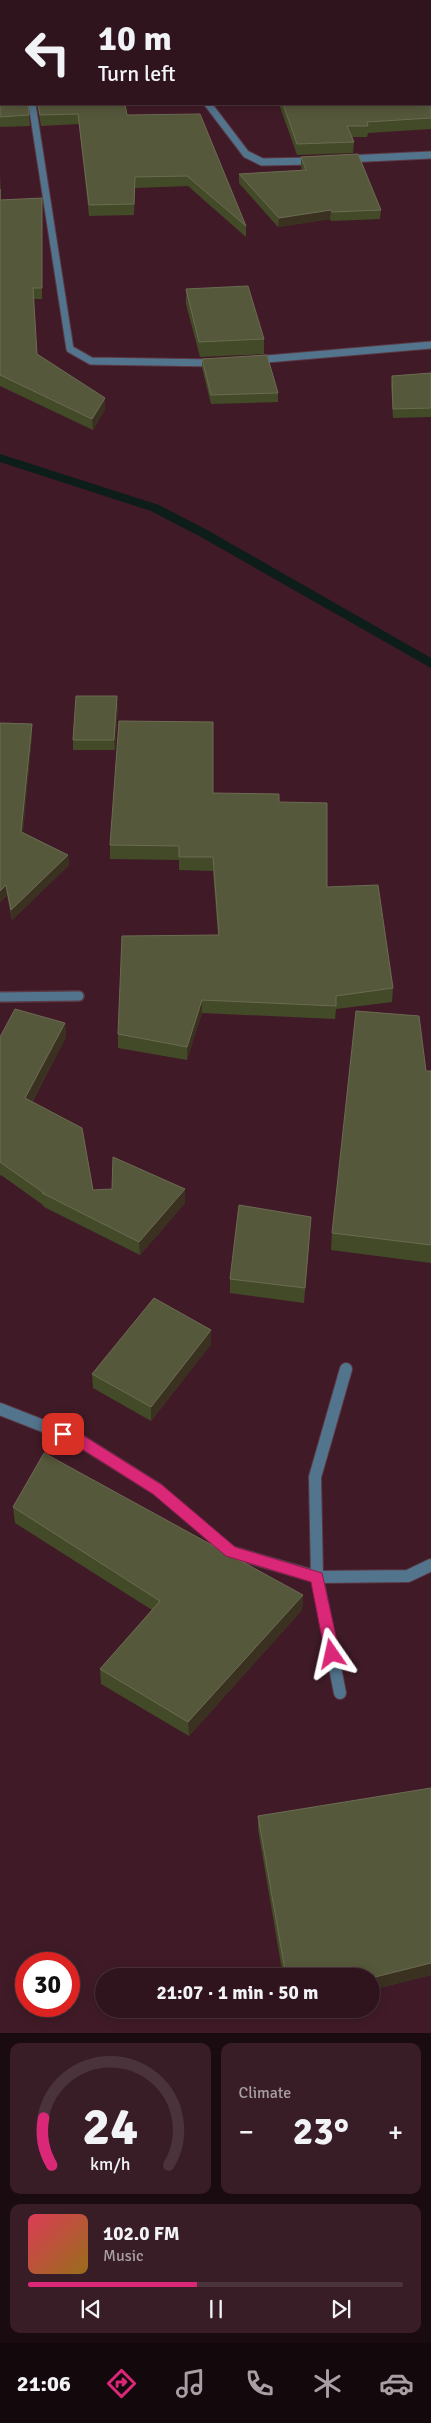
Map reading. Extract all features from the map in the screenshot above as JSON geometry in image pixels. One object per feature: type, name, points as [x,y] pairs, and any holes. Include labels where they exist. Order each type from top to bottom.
[{"type":"street","points":[[32,105],[70,349],[91,361],[222,363]]},
{"type":"street","points":[[209,105],[246,154],[262,162],[323,160]]},
{"type":"street","points":[[342,159],[431,155]]},
{"type":"street","points":[[250,361],[431,345]]},
{"type":"street","points":[[0,997],[79,996]]},
{"type":"street","points":[[340,1693],[317,1577],[315,1477],[346,1369]]},
{"type":"street","points":[[0,1409],[87,1445],[158,1489],[231,1552],[317,1577],[408,1576],[431,1565]]},
{"type":"building","points":[[0,105],[28,105],[29,115],[0,117]]},
{"type":"building","points":[[38,105],[125,105],[127,115],[200,114],[246,226],[187,176],[135,177],[134,204],[89,205],[78,114],[40,115]]},
{"type":"building","points":[[283,105],[431,105],[431,118],[367,122],[368,126],[347,126],[354,142],[297,144]]},
{"type":"building","points":[[358,154],[381,210],[332,212],[331,210],[279,218],[239,174],[306,170],[301,157]]},
{"type":"building","points":[[42,198],[42,288],[33,288],[37,354],[105,398],[92,419],[0,375],[0,200]]},
{"type":"building","points":[[248,286],[264,339],[199,342],[186,289]]},
{"type":"building","points":[[267,355],[278,393],[211,395],[202,359]]},
{"type":"building","points":[[431,373],[431,408],[393,409],[392,376]]},
{"type":"building","points":[[76,696],[117,696],[114,740],[73,740]]},
{"type":"building","points":[[119,721],[213,722],[213,793],[279,794],[279,802],[327,803],[327,887],[378,885],[393,988],[336,996],[336,1006],[202,1000],[187,1047],[118,1034],[122,936],[219,935],[213,857],[179,857],[179,846],[110,845]]},
{"type":"building","points":[[0,723],[32,724],[21,832],[68,855],[11,910],[6,885],[0,891]]},
{"type":"building","points":[[15,1009],[65,1023],[25,1098],[82,1128],[93,1190],[112,1189],[113,1157],[185,1189],[139,1242],[42,1193],[44,1193],[0,1162],[0,1037]]},
{"type":"building","points":[[356,1011],[419,1016],[426,1071],[431,1071],[431,1245],[332,1233]]},
{"type":"building","points":[[239,1205],[311,1217],[305,1288],[230,1279]]},
{"type":"building","points":[[154,1298],[211,1330],[151,1407],[92,1374]]},
{"type":"building","points":[[44,1453],[303,1595],[188,1722],[100,1669],[160,1601],[13,1507]]},
{"type":"building","points":[[431,1788],[431,1963],[380,1976],[380,1968],[285,1968],[258,1816]]},
{"type":"waterway","points":[[0,458],[155,508],[205,534],[431,664]]},
{"type":"route","points":[[63,1434],[79,1440],[158,1489],[231,1552],[317,1577],[332,1654]]}]
